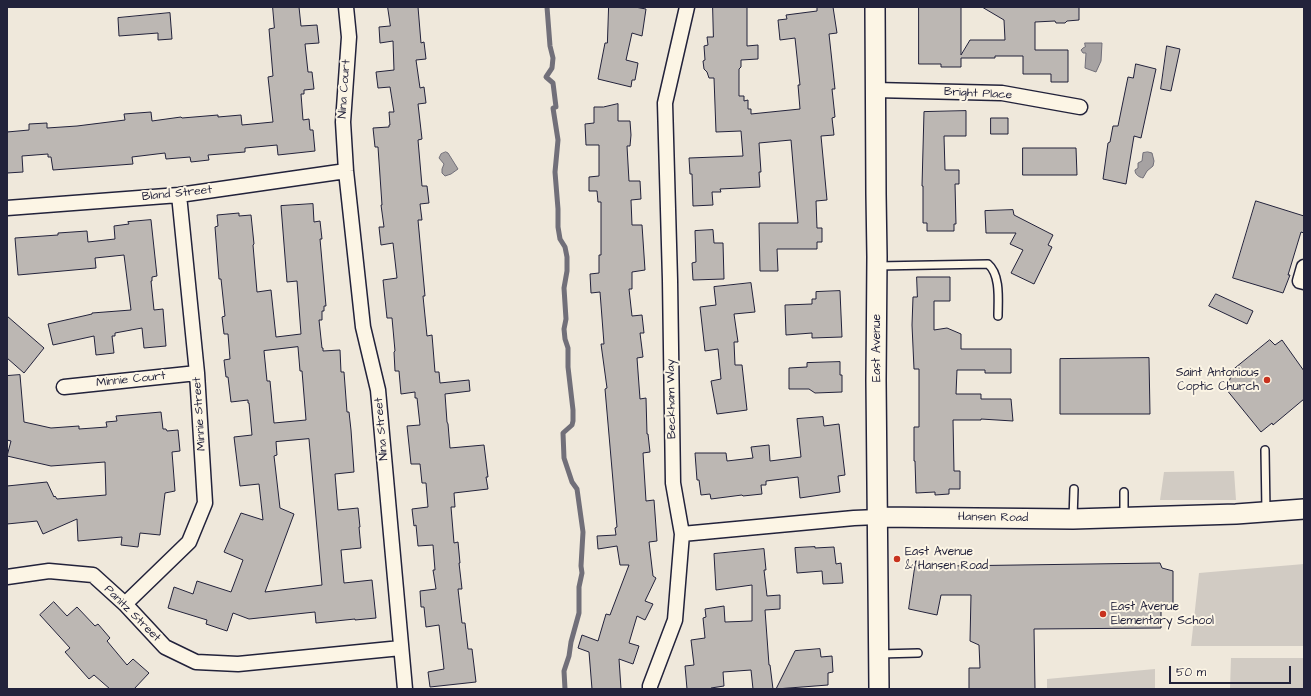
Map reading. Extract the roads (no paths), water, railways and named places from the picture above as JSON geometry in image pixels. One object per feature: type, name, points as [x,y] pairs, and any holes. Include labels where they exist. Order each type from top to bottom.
[{"type":"street","name":"Nina Court","points":[[346,7],[349,37],[343,122],[346,171]]},
{"type":"street","name":"Beckham Way","points":[[650,689],[675,620],[682,534],[673,483],[670,280],[665,103],[687,7]]},
{"type":"street","name":"East Avenue","points":[[875,7],[879,689]]},
{"type":"street","name":"Bright Place","points":[[875,90],[1002,93],[1080,107]]},
{"type":"street","name":"Bland Street","points":[[7,208],[179,195],[346,171]]},
{"type":"street","name":"Nina Street","points":[[346,171],[363,326],[378,390],[400,648],[405,689]]},
{"type":"street","name":"Minnie Street","points":[[125,604],[189,542],[205,503],[198,373],[179,195]]},
{"type":"street","points":[[1304,267],[1300,281],[1304,282]]},
{"type":"street","name":"Minnie Court","points":[[64,387],[198,373]]},
{"type":"street","name":"Hansen Road","points":[[682,534],[878,517],[1074,519],[1236,514],[1304,509]]},
{"type":"street","name":"Panitz Street","points":[[7,577],[48,571],[92,575],[125,604],[165,647],[196,662],[238,664],[400,648]]},
{"type":"lane","points":[[877,266],[988,264],[994,271],[998,287],[998,316]]},
{"type":"lane","points":[[1265,450],[1266,512]]},
{"type":"lane","points":[[1074,489],[1074,519]]},
{"type":"lane","points":[[1124,492],[1124,517]]},
{"type":"lane","points":[[879,654],[918,653]]},
{"type":"waterway","points":[[547,7],[550,46],[553,58],[552,68],[546,77],[553,83],[556,107],[553,108],[558,140],[555,172],[558,227],[560,239],[565,247],[567,257],[567,271],[564,288],[566,319],[564,329],[568,348],[568,367],[573,410],[572,425],[563,433],[564,458],[572,482],[577,489],[583,532],[582,573],[579,587],[579,613],[564,671],[565,689]]},
{"type":"place","name":"Saint Antonious Coptic Church","points":[[1267,380]]},
{"type":"place","name":"East Avenue & Hansen Road","points":[[897,559]]},
{"type":"place","name":"East Avenue Elementary School","points":[[1103,614]]}]
